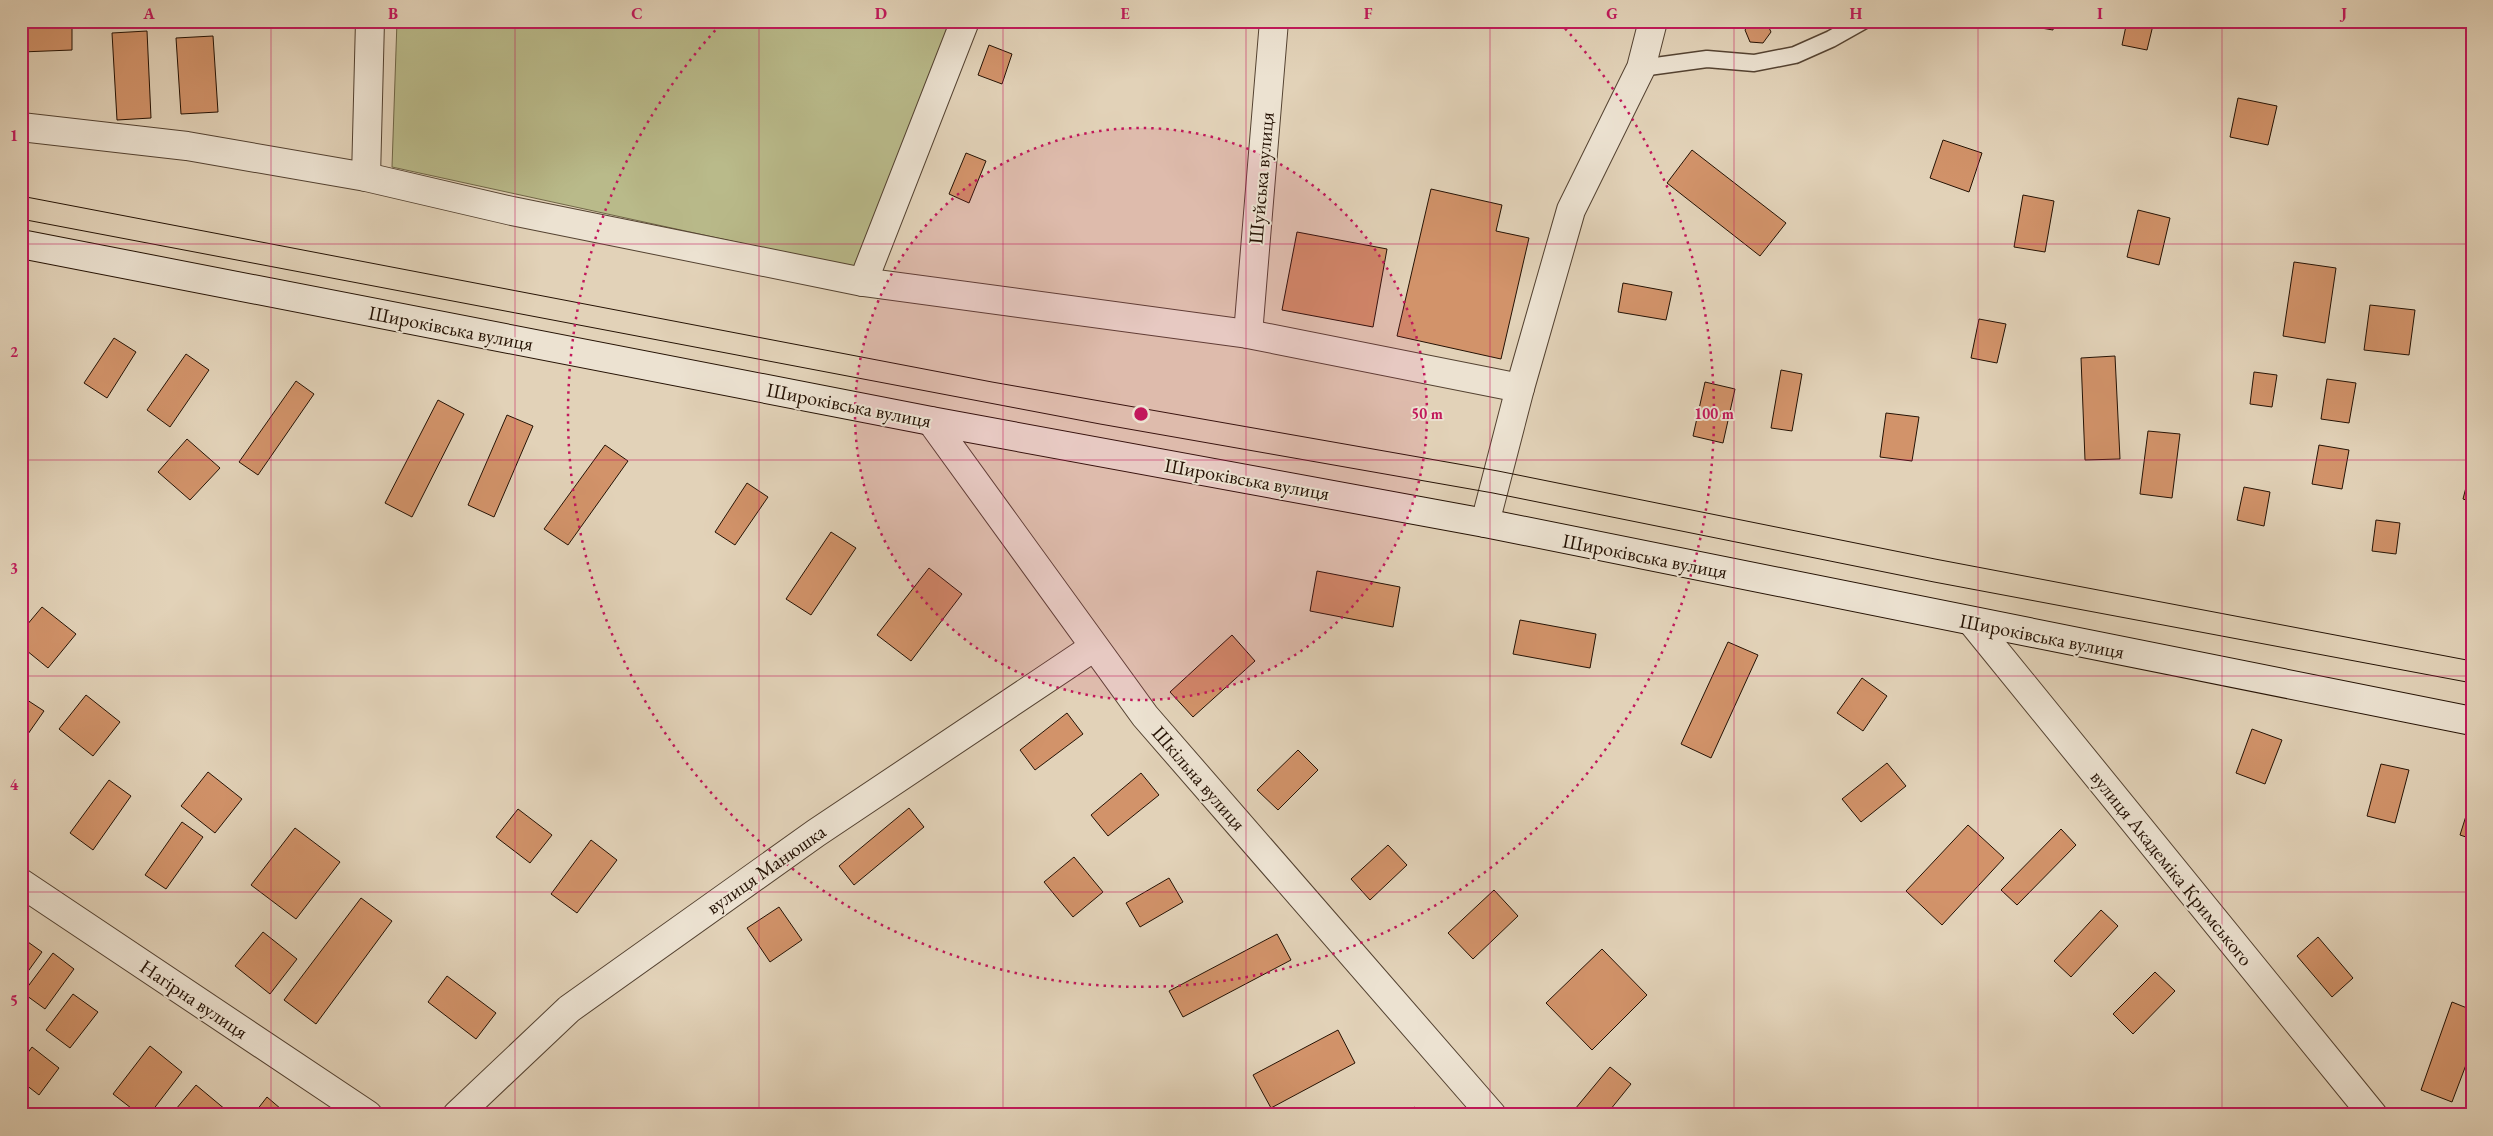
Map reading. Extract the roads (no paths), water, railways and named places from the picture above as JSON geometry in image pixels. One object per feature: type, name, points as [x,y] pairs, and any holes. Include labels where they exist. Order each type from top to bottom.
[{"type":"street","points":[[366,177],[370,21]]},
{"type":"street","points":[[864,282],[965,21]]},
{"type":"street","name":"Шуйська вулиця","points":[[1248,334],[1274,21]]},
{"type":"street","points":[[1485,523],[1520,388],[1570,210],[1641,68],[1653,21]]},
{"type":"street","points":[[21,127],[187,146],[366,177],[512,211],[864,282],[1248,334],[1520,388]]},
{"type":"street","name":"Широківська вулиця","points":[[21,244],[931,421],[1485,523],[2472,721]]},
{"type":"street","name":"Шкільна вулиця","points":[[931,421],[1145,716],[1492,1115]]},
{"type":"street","name":"вулиця Академіка Кримського","points":[[1972,622],[2373,1115]]},
{"type":"street","name":"вулиця Манюшка","points":[[457,1115],[569,1009],[816,833],[1094,647]]},
{"type":"street","name":"Нагірна вулиця","points":[[21,883],[368,1115]]},
{"type":"lane","points":[[1641,68],[1707,59],[1754,63],[1795,55],[1831,39],[1863,21]]},
{"type":"tram line","points":[[21,196],[992,382],[1498,471],[1935,559],[2472,661]]},
{"type":"tram line","points":[[21,219],[1100,424],[1493,493],[1934,582],[2472,683]]}]
